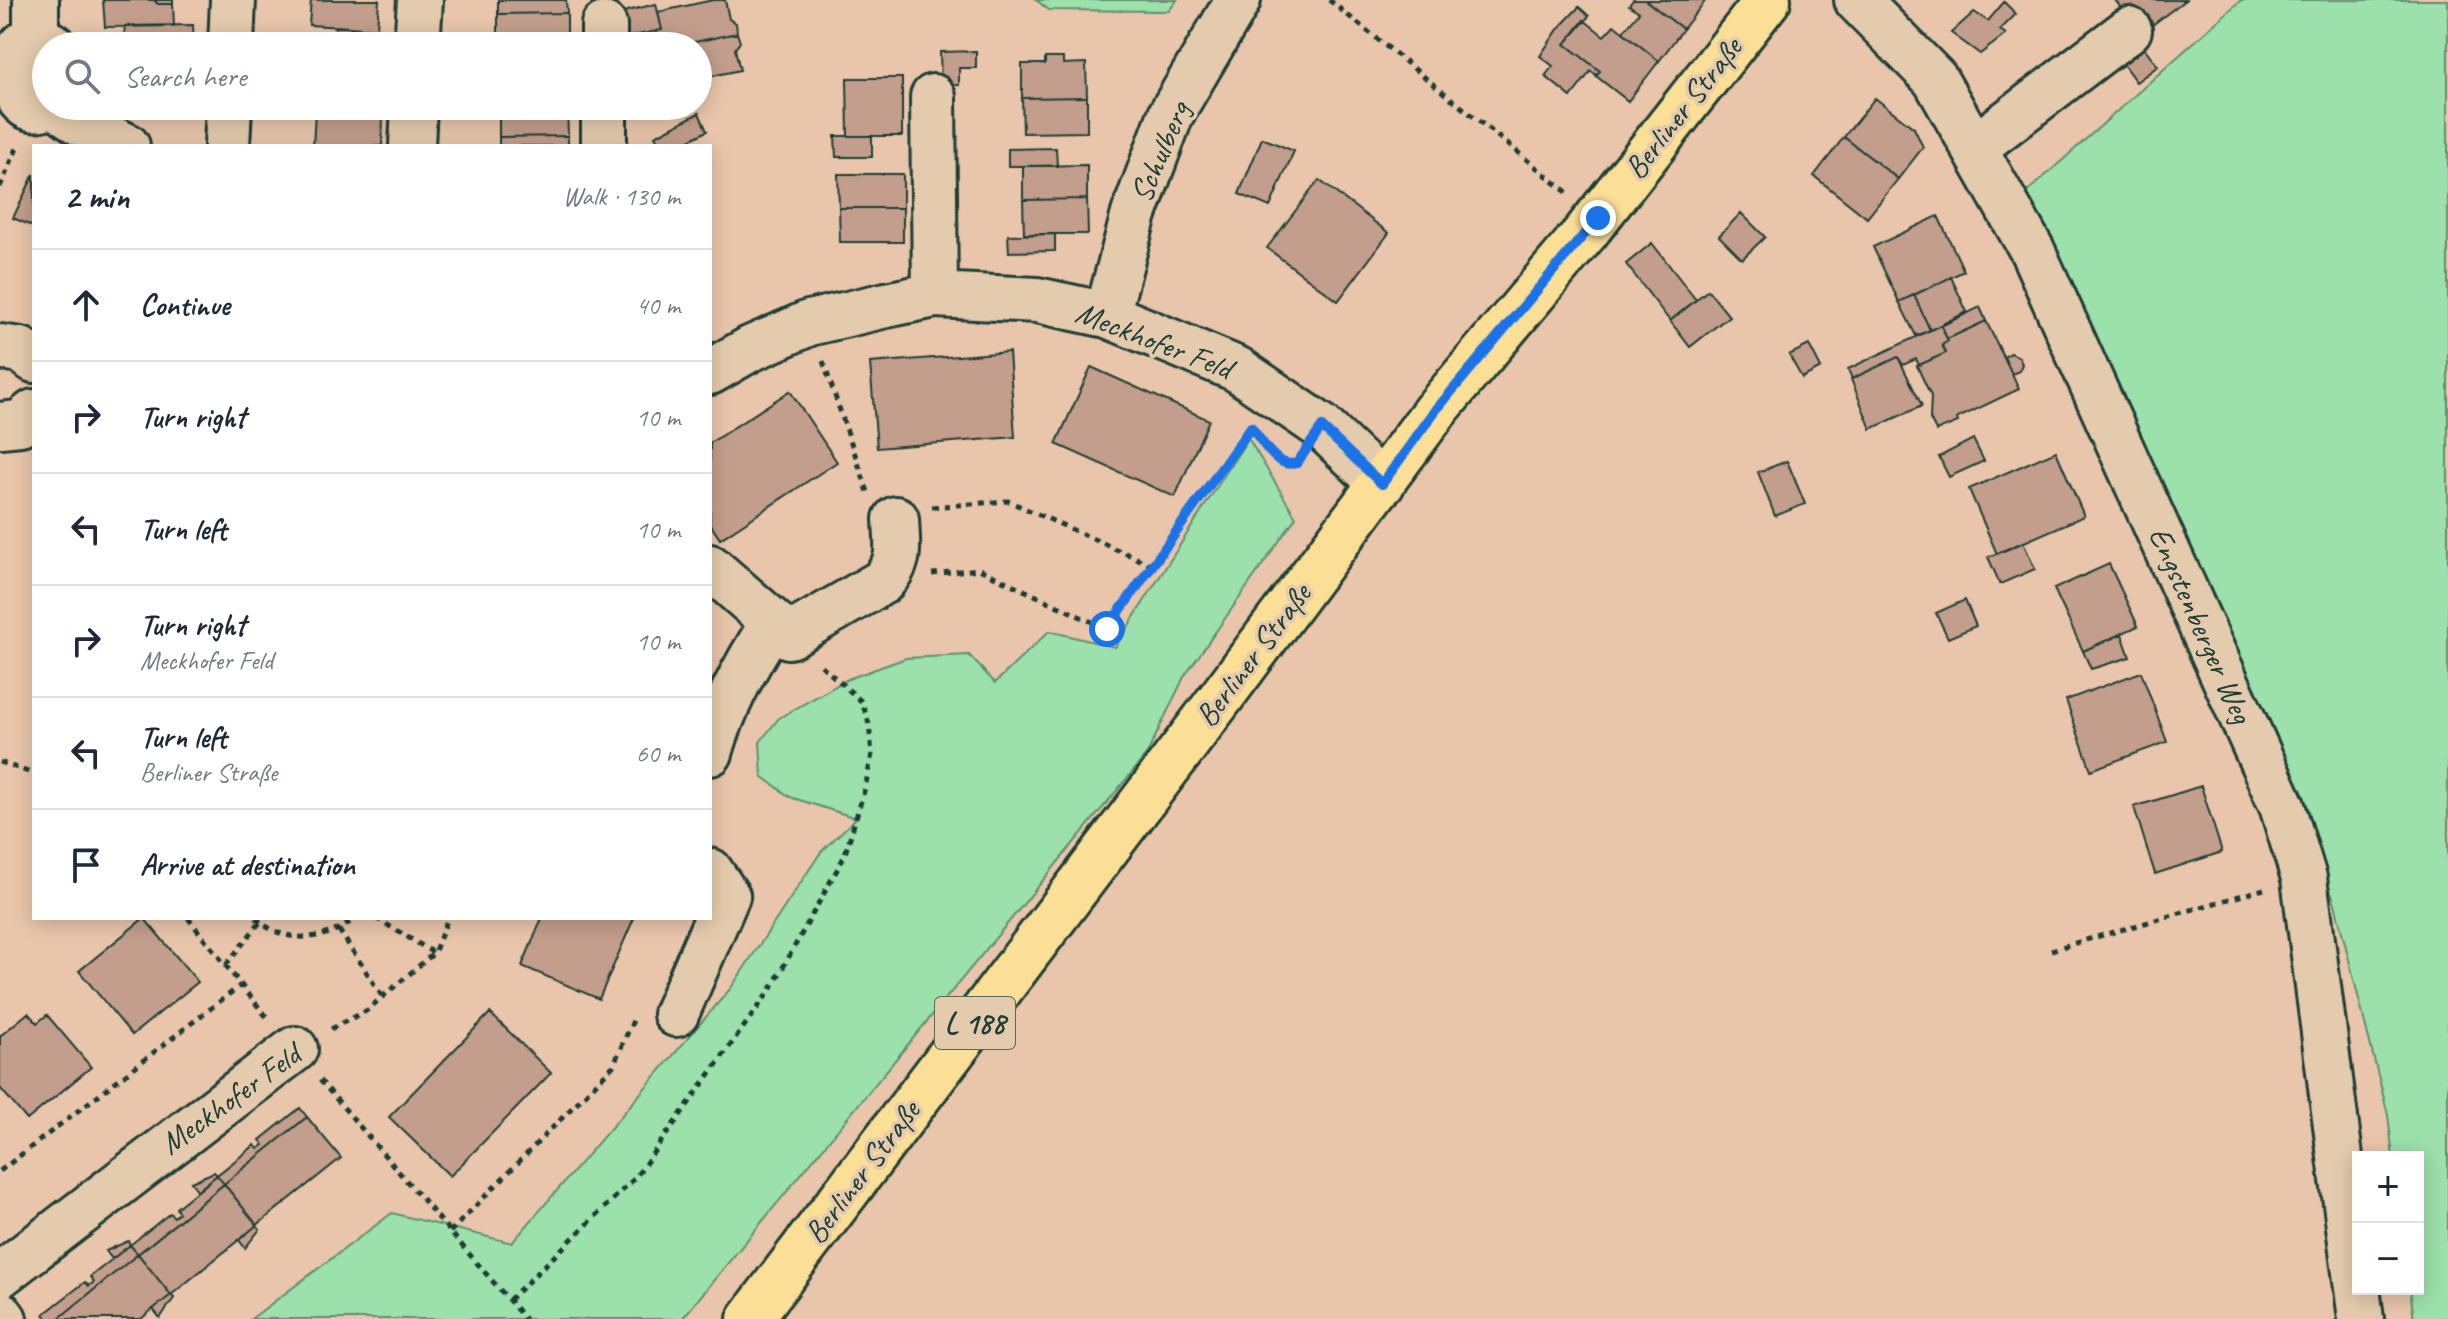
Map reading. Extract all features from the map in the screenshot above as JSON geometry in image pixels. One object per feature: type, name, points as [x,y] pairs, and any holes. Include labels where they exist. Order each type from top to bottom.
[{"type":"main road","name":"Berliner Straße","points":[[750,1319],[1435,411],[1598,218],[1768,0]]},
{"type":"street","points":[[232,32],[233,0]]},
{"type":"street","points":[[418,32],[420,0]]},
{"type":"street","name":"Schulberg","points":[[1107,315],[1134,214],[1171,114],[1238,0]]},
{"type":"street","name":"Engstenberger Weg","points":[[1879,8],[1935,79],[2032,250],[2282,806],[2304,878],[2361,1319]]},
{"type":"street","points":[[1974,148],[2129,30]]},
{"type":"street","points":[[28,33],[7,54],[1,76],[3,88],[10,98],[32,109]]},
{"type":"street","points":[[933,97],[935,295]]},
{"type":"street","points":[[76,120],[123,144]]},
{"type":"street","points":[[227,144],[228,120]]},
{"type":"street","points":[[412,144],[413,120]]},
{"type":"street","points":[[604,120],[604,144]]},
{"type":"street","name":"Meckhofer Feld","points":[[712,371],[750,349],[809,323],[935,295],[1037,300],[1107,315],[1237,369],[1322,427],[1382,484]]},
{"type":"street","points":[[0,347],[21,350],[32,358]]},
{"type":"street","points":[[0,425],[20,423],[32,414]]},
{"type":"street","points":[[712,569],[789,636],[882,582],[894,569],[898,554],[895,508]]},
{"type":"street","points":[[712,746],[718,725],[749,658],[773,623]]},
{"type":"street","points":[[656,1013],[727,896],[712,874]]},
{"type":"street","name":"Meckhofer Feld","points":[[0,1275],[295,1049]]},
{"type":"street","points":[[0,1314],[4,1319]]},
{"type":"path","points":[[1329,0],[1598,218]]},
{"type":"path","points":[[809,323],[895,508],[1008,501],[1153,565]]},
{"type":"path","points":[[894,569],[912,576],[979,569],[1107,629],[1251,427],[1275,457],[1285,465],[1292,465],[1297,463],[1322,427]]},
{"type":"path","points":[[509,1300],[635,1178],[771,989],[812,917],[844,857],[872,754],[869,724],[862,702],[847,688]]},
{"type":"path","points":[[0,762],[32,773]]},
{"type":"path","points":[[2051,950],[2304,878]]},
{"type":"path","points":[[190,920],[241,985],[525,1319]]},
{"type":"path","points":[[225,965],[258,920],[278,932],[299,937],[319,936],[339,930],[352,920]]},
{"type":"path","points":[[379,920],[434,953]]},
{"type":"path","name":"Meckhofer Feld","points":[[295,1049],[366,1011],[434,953],[447,920]]},
{"type":"path","points":[[339,930],[382,996]]},
{"type":"path","points":[[0,1171],[241,985]]},
{"type":"path","points":[[450,1232],[613,1066],[656,1013]]},
{"type":"green space","points":[[1036,0],[1177,0],[1169,11],[1049,10]]},
{"type":"green space","points":[[2241,0],[2448,0],[2448,1319],[2414,1319],[2411,1295],[2424,1295],[2424,1151],[2392,1151],[2388,1115],[2334,900],[2307,828],[2027,192]]},
{"type":"green space","points":[[1248,438],[1296,517],[1184,677],[1147,754],[682,1319],[251,1319],[392,1213],[512,1243],[731,988],[821,852],[856,818],[790,797],[762,776],[760,742],[779,718],[848,679],[906,658],[969,655],[995,683],[1049,631],[1115,647]]},
{"type":"building","points":[[103,0],[154,0],[158,4],[173,4],[174,26],[105,27]]},
{"type":"building","points":[[154,0],[173,0],[173,4],[158,4]]},
{"type":"building","points":[[311,0],[379,0],[377,29],[309,25]]},
{"type":"building","points":[[498,0],[566,0],[567,13],[498,14]]},
{"type":"building","points":[[725,0],[729,19],[736,23],[737,33],[712,38],[712,32],[656,32],[662,30],[658,12]]},
{"type":"building","points":[[1633,0],[1645,0],[1683,29],[1659,61],[1623,32],[1639,12],[1629,5]]},
{"type":"building","points":[[1645,0],[1706,0],[1683,29]]},
{"type":"building","points":[[2115,0],[2185,0],[2138,36],[2146,28],[2129,6],[2121,13],[2122,9]]},
{"type":"building","points":[[2004,2],[2016,14],[2000,30],[2006,34],[1980,54],[1951,33],[1974,12],[1988,21]]},
{"type":"building","points":[[656,4],[662,30],[627,32],[623,12]]},
{"type":"building","points":[[1579,7],[1589,16],[1565,44],[1600,71],[1596,75],[1591,71],[1571,97],[1545,76],[1553,66],[1540,56],[1559,28]]},
{"type":"building","points":[[567,13],[567,32],[498,32],[498,14]]},
{"type":"building","points":[[1584,20],[1604,36],[1614,25],[1659,61],[1628,101],[1596,76],[1600,71],[1565,44]]},
{"type":"building","points":[[193,25],[193,32],[124,32],[125,26]]},
{"type":"building","points":[[335,26],[375,29],[375,32],[335,32]]},
{"type":"building","points":[[737,33],[740,42],[735,49],[740,70],[712,76],[712,38]]},
{"type":"building","points":[[2136,37],[2158,66],[2136,82],[2115,53]]},
{"type":"building","points":[[976,51],[976,68],[959,68],[959,85],[941,85],[940,52]]},
{"type":"building","points":[[1045,58],[1063,58],[1063,64],[1086,63],[1087,97],[1022,98],[1022,64],[1045,64]]},
{"type":"building","points":[[847,78],[902,78],[902,136],[848,136]]},
{"type":"building","points":[[1087,97],[1087,132],[1023,133],[1022,98]]},
{"type":"building","points":[[1875,98],[1914,128],[1923,147],[1898,179],[1844,137]]},
{"type":"building","points":[[315,120],[383,120],[382,144],[313,144]]},
{"type":"building","points":[[499,120],[567,120],[568,136],[499,137]]},
{"type":"building","points":[[686,120],[702,120],[707,131],[682,144],[660,144],[655,136]]},
{"type":"building","points":[[568,136],[568,144],[499,144],[499,137]]},
{"type":"building","points":[[835,136],[872,136],[872,157],[836,157]]},
{"type":"building","points":[[1844,137],[1898,179],[1867,218],[1814,176]]},
{"type":"building","points":[[1262,138],[1294,151],[1270,207],[1239,194]]},
{"type":"building","points":[[1056,148],[1057,166],[1008,166],[1008,149]]},
{"type":"building","points":[[1087,165],[1087,199],[1023,200],[1023,166]]},
{"type":"building","points":[[838,174],[903,174],[903,208],[839,208]]},
{"type":"building","points":[[32,178],[32,226],[13,218]]},
{"type":"building","points":[[1319,180],[1389,233],[1338,301],[1267,248]]},
{"type":"building","points":[[1087,199],[1088,234],[1024,234],[1023,200]]},
{"type":"building","points":[[839,208],[903,208],[903,242],[840,242]]},
{"type":"building","points":[[1741,213],[1765,237],[1742,259],[1719,236]]},
{"type":"building","points":[[1938,216],[1964,271],[1899,302],[1873,247]]},
{"type":"building","points":[[1055,234],[1055,251],[1009,252],[1008,235]]},
{"type":"building","points":[[1652,243],[1696,300],[1670,321],[1626,264]]},
{"type":"building","points":[[1951,277],[1967,312],[1930,330],[1914,295]]},
{"type":"building","points":[[1708,290],[1729,316],[1690,347],[1670,321]]},
{"type":"building","points":[[1914,295],[1930,330],[1916,336],[1899,302]]},
{"type":"building","points":[[1980,307],[1986,321],[1947,339],[1941,326]]},
{"type":"building","points":[[1986,321],[2019,389],[1936,431],[1930,419],[1931,396],[1917,366],[1946,353],[1942,345],[1947,339]]},
{"type":"building","points":[[1941,325],[1948,341],[1942,345],[1946,353],[1919,365],[1916,359],[1903,365],[1898,357],[1852,379],[1848,369]]},
{"type":"building","points":[[1809,345],[1821,368],[1802,378],[1789,355]]},
{"type":"building","points":[[1009,352],[1015,437],[877,448],[870,363]]},
{"type":"building","points":[[2011,353],[2019,357],[2022,364],[2019,371],[2012,374],[2004,357]]},
{"type":"building","points":[[1898,357],[1922,406],[1871,429],[1851,379]]},
{"type":"building","points":[[1091,367],[1209,420],[1175,497],[1056,444]]},
{"type":"building","points":[[790,391],[837,462],[720,539],[712,527],[712,442]]},
{"type":"building","points":[[1973,439],[1984,461],[1949,477],[1939,457]]},
{"type":"building","points":[[2056,451],[2084,516],[1997,554],[1969,489]]},
{"type":"building","points":[[1787,461],[1805,504],[1775,516],[1758,472]]},
{"type":"building","points":[[2023,542],[2035,569],[2000,584],[1988,557]]},
{"type":"building","points":[[2109,564],[2138,626],[2083,651],[2054,589]]},
{"type":"building","points":[[1965,600],[1976,626],[1948,638],[1936,613]]},
{"type":"building","points":[[2122,634],[2130,657],[2091,669],[2083,651]]},
{"type":"building","points":[[2141,672],[2167,742],[2091,770],[2066,700]]},
{"type":"building","points":[[2201,786],[2222,852],[2155,874],[2134,807]]},
{"type":"building","points":[[142,920],[146,920],[198,982],[132,1035],[79,971]]},
{"type":"building","points":[[541,920],[633,920],[599,999],[522,966]]},
{"type":"building","points":[[28,1013],[37,1023],[47,1015],[91,1067],[27,1120],[0,1088],[0,1036]]},
{"type":"building","points":[[490,1013],[551,1073],[450,1176],[389,1117]]},
{"type":"building","points":[[300,1108],[307,1117],[224,1184],[217,1175],[255,1145],[258,1149],[264,1145],[260,1140]]},
{"type":"building","points":[[307,1117],[341,1158],[257,1225],[224,1184]]},
{"type":"building","points":[[214,1172],[217,1175],[198,1191],[191,1182]]},
{"type":"building","points":[[217,1175],[224,1184],[138,1254],[130,1245],[170,1213],[174,1217],[179,1213],[176,1208]]},
{"type":"building","points":[[224,1184],[257,1225],[171,1295],[138,1254]]},
{"type":"building","points":[[257,1225],[260,1229],[245,1248],[239,1240]]},
{"type":"building","points":[[128,1241],[130,1245],[112,1259],[106,1251]]},
{"type":"building","points":[[130,1245],[138,1254],[58,1319],[48,1319],[44,1314],[85,1282],[89,1286],[94,1282],[90,1277]]},
{"type":"building","points":[[138,1254],[171,1295],[141,1319],[58,1319]]},
{"type":"building","points":[[171,1295],[174,1298],[160,1318],[153,1309]]},
{"type":"route","points":[[1107,629],[1251,427],[1285,465],[1297,463],[1322,427],[1382,484],[1435,411],[1598,218]]}]
